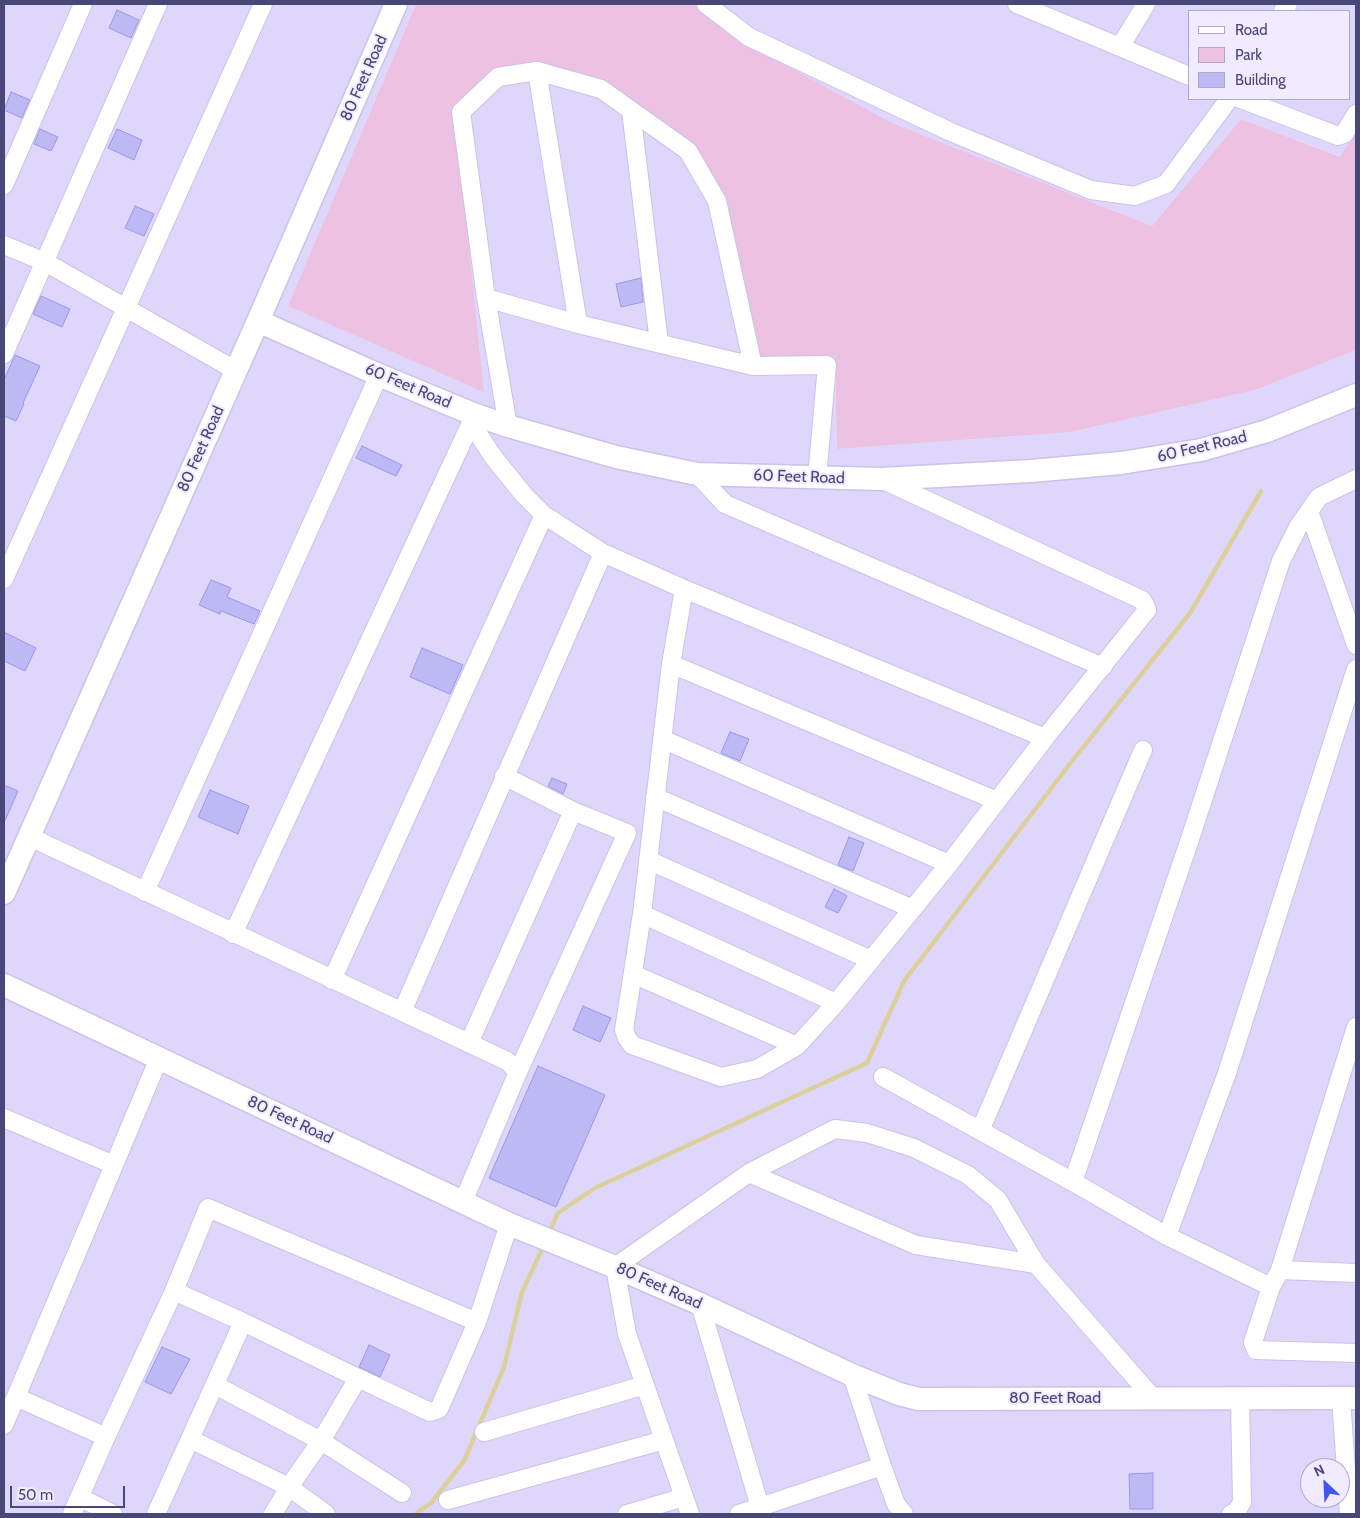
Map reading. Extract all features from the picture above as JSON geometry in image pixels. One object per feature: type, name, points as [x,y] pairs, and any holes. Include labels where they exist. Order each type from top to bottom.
[{"type":"street","points":[[4,185],[83,4]]},
{"type":"street","points":[[4,354],[158,4]]},
{"type":"street","points":[[4,579],[264,4]]},
{"type":"street","name":"80 Feet Road","points":[[4,893],[258,321],[396,4]]},
{"type":"street","points":[[706,4],[749,37],[951,132],[1091,190],[1135,196],[1166,184],[1228,100]]},
{"type":"street","points":[[1017,4],[1043,8],[1120,47],[1188,76]]},
{"type":"street","points":[[1120,47],[1146,4]]},
{"type":"street","points":[[537,71],[578,324]]},
{"type":"street","points":[[508,426],[486,298],[461,112],[498,77],[537,71],[601,89],[688,151],[717,201],[753,366]]},
{"type":"street","points":[[1245,100],[1338,136],[1344,134],[1356,114]]},
{"type":"street","points":[[631,110],[659,343]]},
{"type":"street","points":[[4,245],[45,262],[235,370]]},
{"type":"street","points":[[486,298],[578,324],[753,366],[827,365],[817,478]]},
{"type":"street","name":"60 Feet Road","points":[[258,321],[472,419],[508,426],[616,457],[697,474],[880,479],[1031,471],[1121,463],[1201,450],[1267,431],[1356,395]]},
{"type":"street","points":[[145,892],[379,375]]},
{"type":"street","points":[[472,419],[506,473],[524,495],[544,515],[603,553],[684,589],[1044,738]]},
{"type":"street","points":[[233,934],[472,419]]},
{"type":"street","points":[[697,474],[725,504],[1103,667]]},
{"type":"street","points":[[684,589],[671,664],[642,914],[624,1030],[632,1044],[722,1077],[756,1069],[797,1046],[836,1003],[913,909],[1044,738],[1147,610],[1142,600],[880,479]]},
{"type":"street","points":[[1073,1182],[1189,842],[1280,560],[1298,527],[1319,497],[1356,480]]},
{"type":"street","points":[[1309,512],[1356,645]]},
{"type":"street","points":[[332,980],[544,515]]},
{"type":"street","points":[[402,1012],[603,553]]},
{"type":"street","points":[[671,664],[996,801]]},
{"type":"street","points":[[1167,1236],[1227,1072],[1356,670]]},
{"type":"street","points":[[662,739],[949,864]]},
{"type":"street","points":[[980,1131],[1143,750]]},
{"type":"street","points":[[463,1202],[518,1072],[627,833],[573,811],[504,776]]},
{"type":"street","points":[[655,797],[913,909]]},
{"type":"street","points":[[469,1043],[573,811]]},
{"type":"street","points":[[30,837],[233,934],[507,1061],[518,1072]]},
{"type":"street","points":[[648,860],[871,960]]},
{"type":"street","points":[[642,914],[836,1003]]},
{"type":"street","points":[[633,974],[797,1046]]},
{"type":"street","name":"80 Feet Road","points":[[4,985],[509,1224],[700,1304],[852,1375],[899,1394],[920,1399],[1349,1398]]},
{"type":"street","points":[[1356,1027],[1280,1270],[1270,1287],[1252,1342],[1256,1350],[1356,1353]]},
{"type":"street","points":[[4,1425],[159,1058]]},
{"type":"street","points":[[883,1077],[1167,1236],[1270,1287]]},
{"type":"street","points":[[5,1121],[114,1165]]},
{"type":"street","points":[[690,1514],[627,1334],[615,1267],[749,1173],[836,1129],[867,1133],[914,1148],[968,1175],[998,1200],[1036,1264],[1153,1398]]},
{"type":"street","points":[[749,1173],[916,1245],[1036,1264]]},
{"type":"street","points":[[72,1514],[174,1291],[208,1208],[477,1322]]},
{"type":"street","points":[[174,1291],[430,1412],[438,1409],[477,1322],[509,1224]]},
{"type":"street","points":[[1280,1270],[1356,1273]]},
{"type":"street","points":[[700,1304],[760,1507]]},
{"type":"street","points":[[156,1514],[243,1322]]},
{"type":"street","points":[[852,1375],[896,1504],[904,1514]]},
{"type":"street","points":[[273,1514],[321,1441],[358,1378]]},
{"type":"street","points":[[215,1385],[321,1441],[402,1492]]},
{"type":"street","points":[[484,1432],[645,1385]]},
{"type":"street","points":[[16,1397],[106,1438]]},
{"type":"street","points":[[1349,1398],[1349,1514]]},
{"type":"street","points":[[1235,1513],[1242,1502],[1240,1399]]},
{"type":"street","points":[[190,1439],[289,1487],[326,1514]]},
{"type":"street","points":[[448,1500],[664,1440]]},
{"type":"street","points":[[739,1514],[882,1466]]},
{"type":"street","points":[[79,1497],[112,1514]]},
{"type":"street","points":[[627,1514],[684,1497]]},
{"type":"shaded area","points":[[4,4],[416,4],[288,306],[484,391],[455,111],[483,77],[520,66],[557,70],[690,146],[835,356],[837,449],[1071,432],[1255,390],[1356,350],[1356,1514],[4,1514]]},
{"type":"shaded area","points":[[693,4],[1356,4],[1356,132],[1341,157],[1241,119],[1152,226],[892,123],[727,33]]},
{"type":"green space","points":[[416,4],[693,4],[727,33],[892,123],[1152,226],[1241,119],[1340,157],[1356,132],[1356,350],[1255,390],[1071,432],[837,449],[835,356],[757,357],[719,196],[651,118],[520,66],[483,77],[455,111],[484,392],[288,306]]},
{"type":"building","points":[[117,10],[139,20],[131,38],[109,28]]},
{"type":"building","points":[[11,92],[30,100],[22,118],[4,110]]},
{"type":"building","points":[[40,129],[58,137],[51,151],[34,144]]},
{"type":"building","points":[[117,129],[142,140],[134,160],[108,148]]},
{"type":"building","points":[[135,206],[154,214],[144,236],[125,228]]},
{"type":"building","points":[[641,278],[643,302],[621,307],[616,284]]},
{"type":"building","points":[[41,296],[70,309],[62,327],[33,314]]},
{"type":"building","points":[[15,355],[40,366],[16,421],[4,416],[4,380]]},
{"type":"building","points":[[362,446],[402,465],[396,476],[356,458]]},
{"type":"building","points":[[211,580],[231,588],[227,597],[260,611],[254,624],[221,611],[220,614],[199,605]]},
{"type":"building","points":[[4,632],[36,648],[25,671],[4,661]]},
{"type":"building","points":[[422,648],[463,665],[450,694],[410,677]]},
{"type":"building","points":[[730,732],[749,739],[740,761],[721,753]]},
{"type":"building","points":[[552,778],[567,784],[563,794],[548,786]]},
{"type":"building","points":[[4,785],[18,791],[4,823]]},
{"type":"building","points":[[210,790],[249,806],[238,834],[198,817]]},
{"type":"building","points":[[849,837],[864,843],[853,871],[838,865]]},
{"type":"building","points":[[834,889],[847,896],[838,913],[825,907]]},
{"type":"building","points":[[583,1006],[611,1018],[600,1042],[573,1030]]},
{"type":"building","points":[[538,1066],[605,1095],[556,1207],[489,1178]]},
{"type":"building","points":[[369,1345],[390,1355],[380,1377],[359,1367]]},
{"type":"building","points":[[162,1347],[190,1359],[171,1394],[145,1382]]},
{"type":"building","points":[[1153,1473],[1153,1509],[1130,1509],[1129,1474]]},
{"type":"waterway","points":[[549,1233],[558,1213],[595,1188],[867,1063],[904,981],[1069,765],[1190,613],[1261,491]]},
{"type":"waterway","points":[[415,1514],[431,1503],[464,1461],[504,1367],[522,1292],[544,1245]]}]
